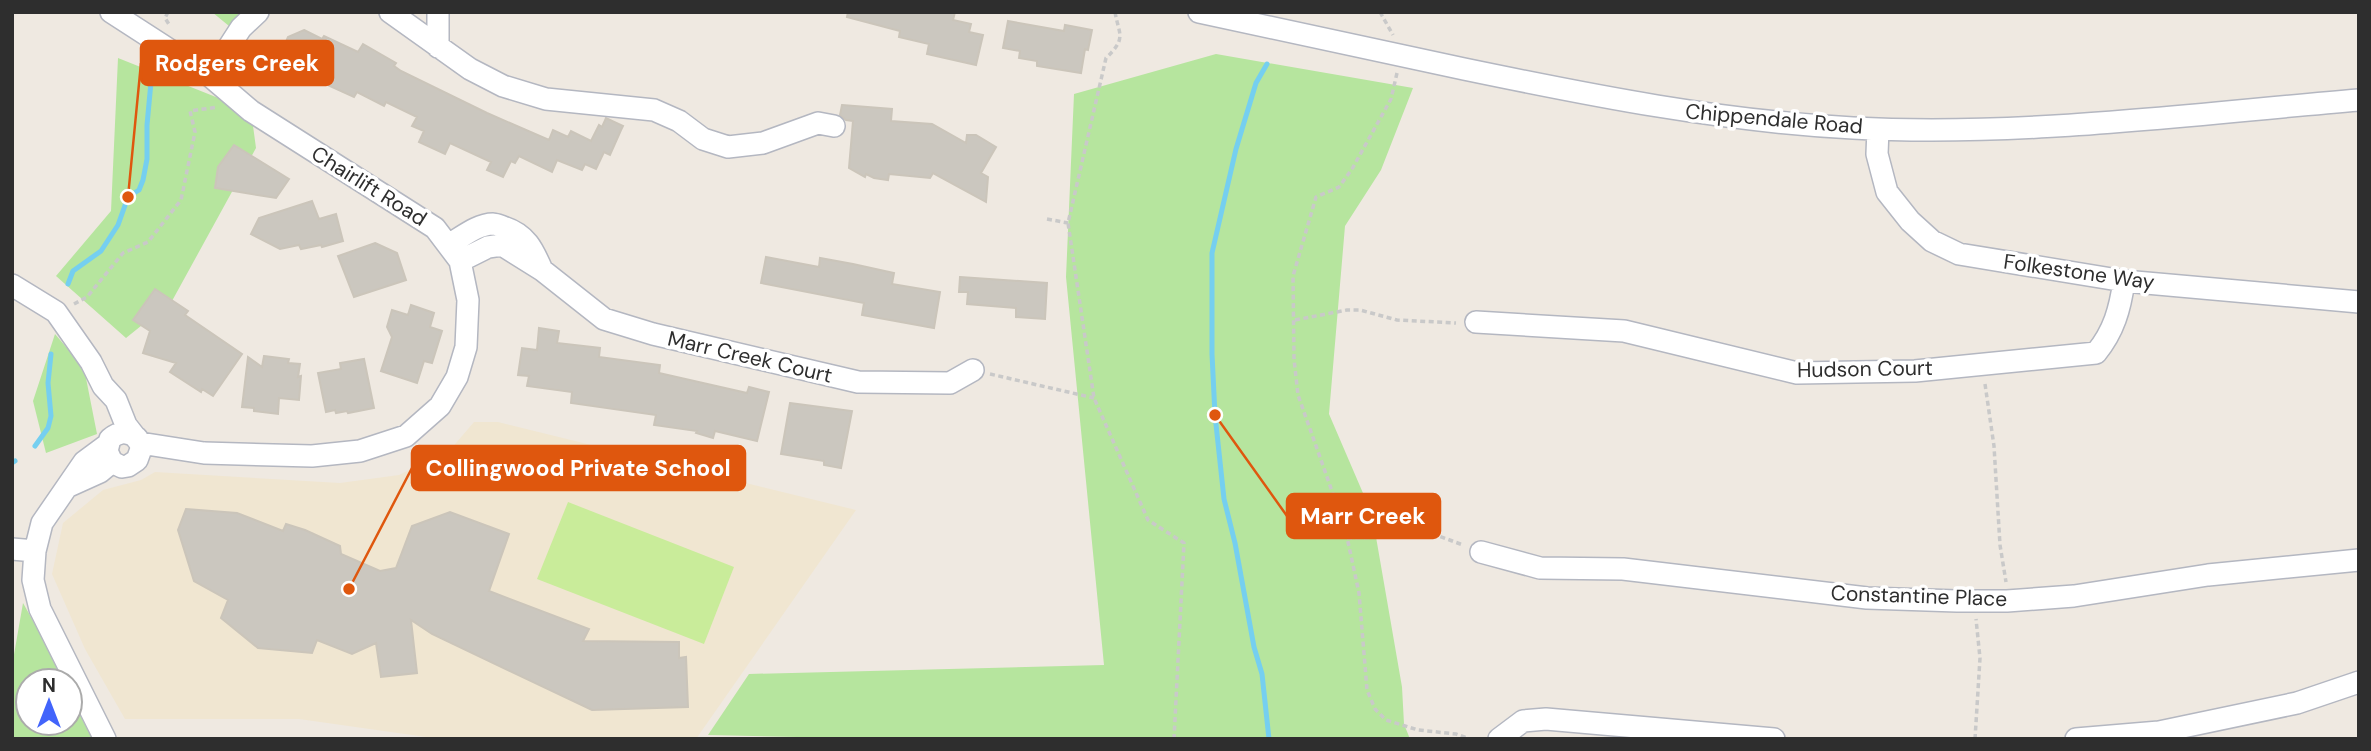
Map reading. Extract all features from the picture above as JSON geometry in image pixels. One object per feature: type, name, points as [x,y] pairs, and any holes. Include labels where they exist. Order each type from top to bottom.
[{"type":"street","name":"Chairlift Road","points":[[111,12],[210,76],[251,111],[435,228],[454,253]]},
{"type":"street","points":[[210,76],[241,28],[258,12]]},
{"type":"street","points":[[390,12],[470,69],[503,86],[546,99],[654,110],[679,121],[703,139],[729,147],[763,143],[818,123],[834,126]]},
{"type":"street","points":[[438,12],[438,47]]},
{"type":"street","name":"Chippendale Road","points":[[1199,12],[1650,107],[1759,121],[1878,129],[2056,126],[2359,100]]},
{"type":"street","name":"Folkestone Way","points":[[1878,129],[1877,154],[1887,192],[1910,221],[1932,241],[1959,254],[2124,281],[2359,302]]},
{"type":"street","name":"Marr Creek Court","points":[[454,253],[502,245],[542,270],[604,319],[691,343],[858,382],[950,383],[974,370]]},
{"type":"street","points":[[105,739],[40,609],[33,580],[41,523],[69,486],[100,472],[120,432],[127,432],[138,447],[261,456],[312,456],[360,451],[406,436],[440,406],[457,377],[466,347],[468,300],[454,253]]},
{"type":"street","name":"Hudson Court","points":[[1476,322],[1624,331],[1797,373],[1915,371],[2096,353],[2106,340],[2119,312],[2124,281]]},
{"type":"street","points":[[12,285],[56,312],[91,362],[103,386],[116,400],[138,447]]},
{"type":"street","points":[[103,386],[110,448],[122,467],[128,466],[138,447]]},
{"type":"street","points":[[12,549],[35,551]]},
{"type":"street","name":"Constantine Place","points":[[1481,552],[1540,569],[1623,569],[1867,598],[1975,601],[2074,596],[2208,575],[2359,560]]},
{"type":"street","points":[[2076,739],[2159,732],[2297,703],[2359,682]]},
{"type":"street","points":[[1499,739],[1523,721],[1546,719],[1635,732],[1774,739]]},
{"type":"path","points":[[1115,12],[1121,32],[1120,38],[1106,58],[1068,223],[1094,398],[1148,520],[1184,543],[1174,739]]},
{"type":"path","points":[[1380,12],[1395,40]]},
{"type":"path","points":[[1399,68],[1391,99],[1352,169],[1339,187],[1316,197],[1311,208],[1293,276],[1294,359],[1298,395],[1348,538],[1359,593],[1367,690],[1375,709],[1386,720],[1418,730],[1456,734],[1470,739]]},
{"type":"path","points":[[56,312],[88,297],[123,253],[148,242],[181,200],[195,132],[190,111],[224,106],[231,94]]},
{"type":"path","points":[[1047,219],[1068,223]]},
{"type":"path","points":[[1295,320],[1360,310],[1397,320],[1435,324],[1476,322]]},
{"type":"path","points":[[1983,364],[1994,446],[2000,545],[2007,601]]},
{"type":"path","points":[[974,370],[1094,398]]},
{"type":"path","points":[[1348,538],[1439,536],[1481,552]]},
{"type":"path","points":[[1975,601],[1980,658],[1975,739]]},
{"type":"shaded area","points":[[474,422],[498,422],[856,510],[696,739],[426,737],[299,719],[125,719],[85,649],[52,574],[63,523],[103,490],[141,480],[155,472],[340,483],[399,475],[450,450]]},
{"type":"green space","points":[[212,12],[245,12],[229,26]]},
{"type":"green space","points":[[1216,54],[1413,88],[1381,170],[1345,226],[1329,414],[1372,514],[1402,687],[1404,724],[1410,739],[891,739],[708,735],[749,674],[1104,665],[1066,277],[1074,94]]},
{"type":"green space","points":[[118,58],[251,111],[256,148],[172,301],[126,338],[56,276],[111,211]]},
{"type":"green space","points":[[55,334],[84,368],[97,434],[46,453],[33,401]]},
{"type":"green space","points":[[568,502],[734,567],[704,644],[537,579]]},
{"type":"green space","points":[[23,603],[59,667],[14,667],[14,737],[84,737],[84,711],[100,739],[12,739],[12,666]]},
{"type":"building","points":[[848,12],[955,12],[953,20],[971,24],[969,32],[983,35],[976,65],[927,54],[929,44],[899,37],[900,31],[847,17]]},
{"type":"building","points":[[1008,21],[1064,31],[1065,25],[1092,30],[1081,73],[1037,66],[1037,61],[1019,58],[1020,51],[1003,48]]},
{"type":"building","points":[[304,30],[358,52],[363,44],[396,63],[394,66],[401,71],[549,140],[553,130],[568,137],[571,131],[591,141],[606,118],[623,126],[610,155],[604,152],[596,169],[585,164],[582,170],[557,160],[552,172],[519,156],[515,163],[511,161],[503,177],[487,170],[491,162],[450,143],[445,154],[419,142],[424,131],[412,126],[417,117],[386,102],[384,106],[357,92],[354,97],[277,62],[274,54],[278,47],[285,44],[288,37]]},
{"type":"building","points":[[842,105],[892,109],[891,121],[932,124],[966,143],[967,135],[976,135],[996,147],[981,173],[988,177],[986,202],[933,173],[930,178],[889,174],[888,180],[866,174],[865,177],[849,168],[853,121],[840,115]]},
{"type":"building","points":[[234,145],[289,179],[276,198],[215,188],[218,167]]},
{"type":"building","points":[[312,201],[319,219],[336,214],[343,241],[322,247],[301,249],[299,245],[280,249],[251,234],[259,218]]},
{"type":"building","points":[[375,243],[397,253],[406,280],[354,297],[338,256]]},
{"type":"building","points":[[766,257],[819,267],[820,258],[853,264],[894,273],[892,284],[940,292],[934,328],[862,315],[864,303],[761,283]]},
{"type":"building","points":[[960,277],[1047,283],[1045,319],[1016,317],[1016,308],[967,304],[968,292],[959,292]]},
{"type":"building","points":[[155,289],[188,311],[185,315],[242,354],[213,396],[202,389],[201,392],[170,372],[176,363],[143,353],[150,331],[133,320]]},
{"type":"building","points":[[411,305],[434,313],[430,327],[442,331],[432,363],[424,361],[417,383],[381,371],[392,337],[387,327],[392,310],[408,315]]},
{"type":"building","points":[[539,328],[559,331],[557,343],[600,348],[599,357],[660,365],[659,373],[747,393],[749,387],[769,392],[757,441],[715,431],[713,438],[696,433],[697,431],[654,425],[656,415],[571,403],[572,392],[527,386],[529,376],[518,375],[522,348],[537,350]]},
{"type":"building","points":[[264,356],[289,359],[288,363],[300,364],[299,400],[279,398],[278,414],[242,407],[248,357],[262,367]]},
{"type":"building","points":[[364,359],[374,408],[348,413],[336,413],[335,410],[326,412],[318,373],[341,369],[340,363]]},
{"type":"building","points":[[790,403],[852,411],[841,468],[824,465],[824,461],[781,454]]},
{"type":"building","points":[[186,509],[237,513],[283,531],[286,524],[305,530],[340,546],[341,554],[380,571],[396,568],[412,526],[450,512],[509,534],[489,591],[589,629],[583,641],[679,642],[679,658],[686,657],[688,707],[592,710],[432,634],[411,620],[417,673],[381,677],[376,643],[352,654],[317,640],[312,653],[258,648],[221,618],[228,600],[194,581],[178,530]]},
{"type":"waterway","points":[[1267,64],[1256,83],[1236,149],[1212,253],[1212,354],[1224,499],[1262,674],[1269,739]]},
{"type":"waterway","points":[[68,284],[73,271],[101,251],[118,225],[128,197],[139,190],[147,159],[151,82]]},
{"type":"waterway","points":[[35,446],[48,428],[51,416],[48,383],[51,354]]},
{"type":"place","name":"Rodgers Creek","points":[[128,197]]},
{"type":"place","name":"Marr Creek","points":[[1215,415]]},
{"type":"place","name":"Collingwood Private School","points":[[349,589]]}]
